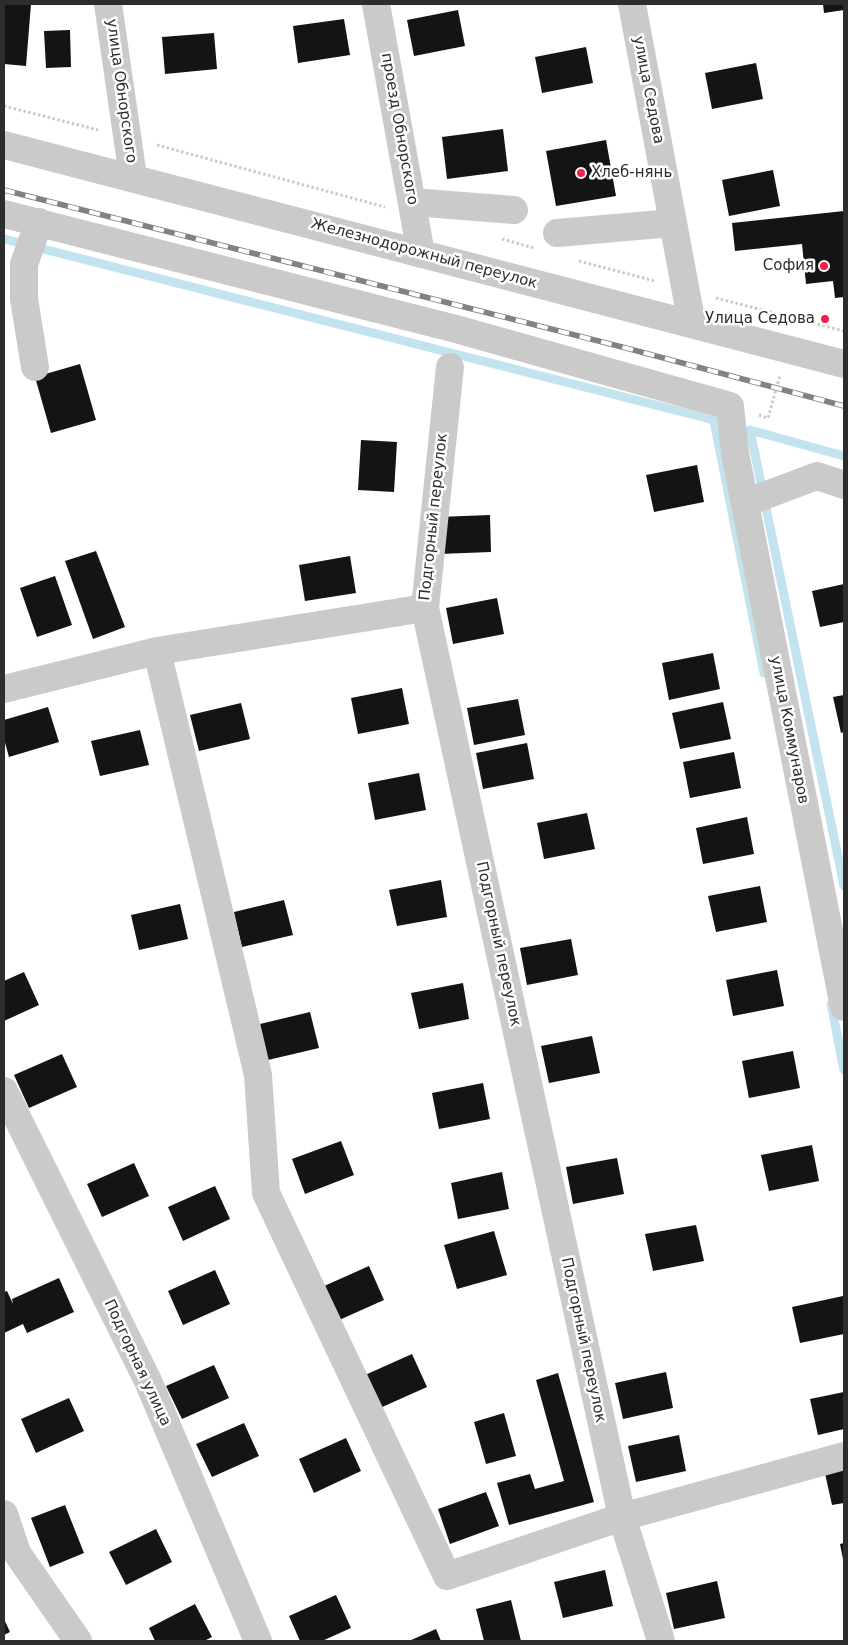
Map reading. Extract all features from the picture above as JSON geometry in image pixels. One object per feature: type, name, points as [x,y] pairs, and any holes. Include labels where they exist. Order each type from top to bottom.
[{"type":"street","name":"улица Обнорского","points":[[108,4],[133,177]]},
{"type":"street","name":"проезд Обнорского","points":[[376,4],[422,254]]},
{"type":"street","name":"улица Седова","points":[[632,4],[692,324]]},
{"type":"street","name":"Железнодорожный переулок","points":[[4,145],[133,177],[839,363]]},
{"type":"street","points":[[412,202],[514,210]]},
{"type":"street","points":[[4,214],[456,329],[730,406]]},
{"type":"street","points":[[35,367],[24,299],[24,264],[39,222]]},
{"type":"street","points":[[557,233],[673,222]]},
{"type":"street","name":"Подгорный переулок","points":[[450,367],[425,608],[622,1517],[660,1641]]},
{"type":"street","name":"улица Коммунаров","points":[[730,406],[735,453],[844,1007]]},
{"type":"street","points":[[745,503],[816,476],[844,485]]},
{"type":"street","points":[[4,689],[156,651],[425,608]]},
{"type":"street","points":[[156,651],[258,1075],[266,1193],[448,1576],[622,1517],[844,1456]]},
{"type":"street","name":"Подгорная улица","points":[[4,1091],[148,1381],[258,1641]]},
{"type":"street","points":[[4,1514],[16,1553],[78,1641]]},
{"type":"path","points":[[839,363],[844,331]]},
{"type":"path","points":[[730,406],[768,418],[781,371]]},
{"type":"building","points":[[4,4],[31,4],[26,66],[4,64]]},
{"type":"building","points":[[823,4],[844,4],[844,10],[824,13]]},
{"type":"building","points":[[458,10],[465,46],[414,56],[407,20]]},
{"type":"building","points":[[344,19],[350,55],[298,63],[293,26]]},
{"type":"building","points":[[70,30],[71,67],[46,68],[44,31]]},
{"type":"building","points":[[214,33],[217,69],[165,74],[162,37]]},
{"type":"building","points":[[586,47],[593,83],[542,93],[535,57]]},
{"type":"building","points":[[756,63],[763,99],[712,109],[705,73]]},
{"type":"building","points":[[503,129],[508,171],[447,179],[442,137]]},
{"type":"building","name":"Хлеб-нянь","points":[[606,140],[616,196],[556,206],[546,151]]},
{"type":"building","points":[[773,170],[780,206],[729,216],[722,180]]},
{"type":"building","name":"София","points":[[844,211],[844,297],[835,298],[833,281],[806,284],[802,244],[735,251],[732,223]]},
{"type":"building","points":[[80,364],[96,420],[51,433],[35,377]]},
{"type":"building","points":[[361,440],[397,442],[394,492],[358,490]]},
{"type":"building","points":[[697,465],[704,502],[654,512],[646,475]]},
{"type":"building","points":[[490,515],[491,552],[439,554],[438,517]]},
{"type":"building","points":[[96,551],[125,627],[93,639],[65,561]]},
{"type":"building","points":[[350,556],[356,593],[305,601],[299,565]]},
{"type":"building","points":[[55,576],[72,625],[37,637],[20,588]]},
{"type":"building","points":[[844,584],[844,622],[820,627],[812,591]]},
{"type":"building","points":[[497,598],[504,634],[453,644],[446,608]]},
{"type":"building","points":[[713,653],[720,689],[669,700],[662,663]]},
{"type":"building","points":[[402,688],[409,724],[358,734],[351,698]]},
{"type":"building","points":[[844,695],[844,732],[841,733],[833,697]]},
{"type":"building","points":[[518,699],[525,735],[474,745],[467,708]]},
{"type":"building","points":[[723,702],[731,739],[680,749],[672,713]]},
{"type":"building","points":[[241,703],[250,739],[199,751],[190,715]]},
{"type":"building","points":[[48,707],[59,742],[9,757],[4,739],[4,720]]},
{"type":"building","points":[[140,730],[149,765],[100,776],[91,741]]},
{"type":"building","points":[[527,743],[534,779],[483,789],[476,753]]},
{"type":"building","points":[[734,752],[741,788],[690,798],[683,762]]},
{"type":"building","points":[[419,773],[426,810],[375,820],[368,783]]},
{"type":"building","points":[[587,813],[595,849],[544,859],[537,823]]},
{"type":"building","points":[[747,817],[754,854],[703,864],[696,828]]},
{"type":"building","points":[[441,880],[447,917],[397,926],[389,890]]},
{"type":"building","points":[[760,886],[767,922],[716,932],[708,896]]},
{"type":"building","points":[[284,900],[293,935],[242,947],[234,912]]},
{"type":"building","points":[[180,904],[188,939],[139,950],[131,915]]},
{"type":"building","points":[[571,939],[578,975],[527,985],[520,948]]},
{"type":"building","points":[[777,970],[784,1006],[733,1016],[726,980]]},
{"type":"building","points":[[24,972],[39,1005],[4,1021],[4,981]]},
{"type":"building","points":[[463,983],[469,1019],[419,1029],[411,993]]},
{"type":"building","points":[[310,1012],[319,1048],[268,1060],[260,1024]]},
{"type":"building","points":[[592,1036],[600,1073],[549,1083],[541,1046]]},
{"type":"building","points":[[793,1051],[800,1088],[749,1098],[742,1061]]},
{"type":"building","points":[[62,1054],[77,1087],[29,1108],[14,1075]]},
{"type":"building","points":[[483,1083],[490,1119],[439,1129],[432,1093]]},
{"type":"building","points":[[341,1141],[354,1175],[305,1194],[292,1159]]},
{"type":"building","points":[[812,1145],[819,1181],[769,1191],[761,1155]]},
{"type":"building","points":[[617,1158],[624,1194],[573,1204],[566,1167]]},
{"type":"building","points":[[134,1163],[149,1196],[102,1217],[87,1184]]},
{"type":"building","points":[[502,1172],[509,1209],[458,1219],[451,1183]]},
{"type":"building","points":[[215,1186],[230,1219],[183,1241],[168,1207]]},
{"type":"building","points":[[696,1225],[704,1261],[653,1271],[645,1234]]},
{"type":"building","points":[[494,1231],[507,1275],[457,1289],[444,1245]]},
{"type":"building","points":[[369,1266],[384,1300],[337,1321],[322,1287]]},
{"type":"building","points":[[215,1270],[230,1304],[183,1325],[168,1291]]},
{"type":"building","points":[[59,1278],[74,1312],[27,1333],[23,1324],[4,1333],[4,1292],[7,1291],[13,1304],[12,1299]]},
{"type":"building","points":[[843,1296],[844,1334],[800,1343],[792,1307]]},
{"type":"building","points":[[412,1354],[427,1387],[380,1408],[365,1375]]},
{"type":"building","points":[[214,1365],[229,1398],[182,1419],[166,1386]]},
{"type":"building","points":[[666,1372],[673,1408],[623,1419],[615,1383]]},
{"type":"building","points":[[558,1373],[594,1502],[509,1525],[497,1483],[530,1474],[535,1489],[564,1481],[536,1380]]},
{"type":"building","points":[[844,1392],[844,1429],[818,1435],[810,1399]]},
{"type":"building","points":[[69,1398],[84,1431],[36,1453],[21,1419]]},
{"type":"building","points":[[504,1413],[516,1456],[486,1464],[474,1422]]},
{"type":"building","points":[[244,1423],[259,1456],[212,1477],[196,1444]]},
{"type":"building","points":[[679,1435],[686,1471],[636,1482],[628,1446]]},
{"type":"building","points":[[346,1438],[361,1471],[314,1493],[299,1459]]},
{"type":"building","points":[[844,1465],[844,1503],[832,1505],[824,1469]]},
{"type":"building","points":[[486,1492],[499,1526],[450,1544],[438,1509]]},
{"type":"building","points":[[65,1505],[84,1553],[50,1567],[31,1518]]},
{"type":"building","points":[[156,1529],[172,1562],[126,1585],[109,1552]]},
{"type":"building","points":[[844,1543],[844,1559],[843,1559],[840,1544]]},
{"type":"building","points":[[605,1570],[613,1606],[563,1618],[554,1582]]},
{"type":"building","points":[[717,1581],[725,1618],[674,1629],[666,1593]]},
{"type":"building","points":[[336,1595],[351,1628],[322,1641],[300,1641],[289,1616]]},
{"type":"building","points":[[511,1600],[521,1641],[484,1641],[476,1609]]},
{"type":"building","points":[[195,1604],[212,1637],[204,1641],[155,1641],[149,1628]]},
{"type":"building","points":[[4,1619],[10,1632],[4,1635]]},
{"type":"building","points":[[436,1629],[441,1641],[409,1641]]},
{"type":"waterway","points":[[4,239],[722,422]]},
{"type":"waterway","points":[[714,421],[764,673]]},
{"type":"waterway","points":[[844,456],[750,430],[844,886]]},
{"type":"waterway","points":[[831,1004],[844,1070]]},
{"type":"railway","points":[[4,190],[626,348],[844,406]]},
{"type":"place","name":"Хлеб-нянь","points":[[581,173]]},
{"type":"place","name":"София","points":[[824,266]]},
{"type":"place","name":"Улица Седова","points":[[825,319]]}]
